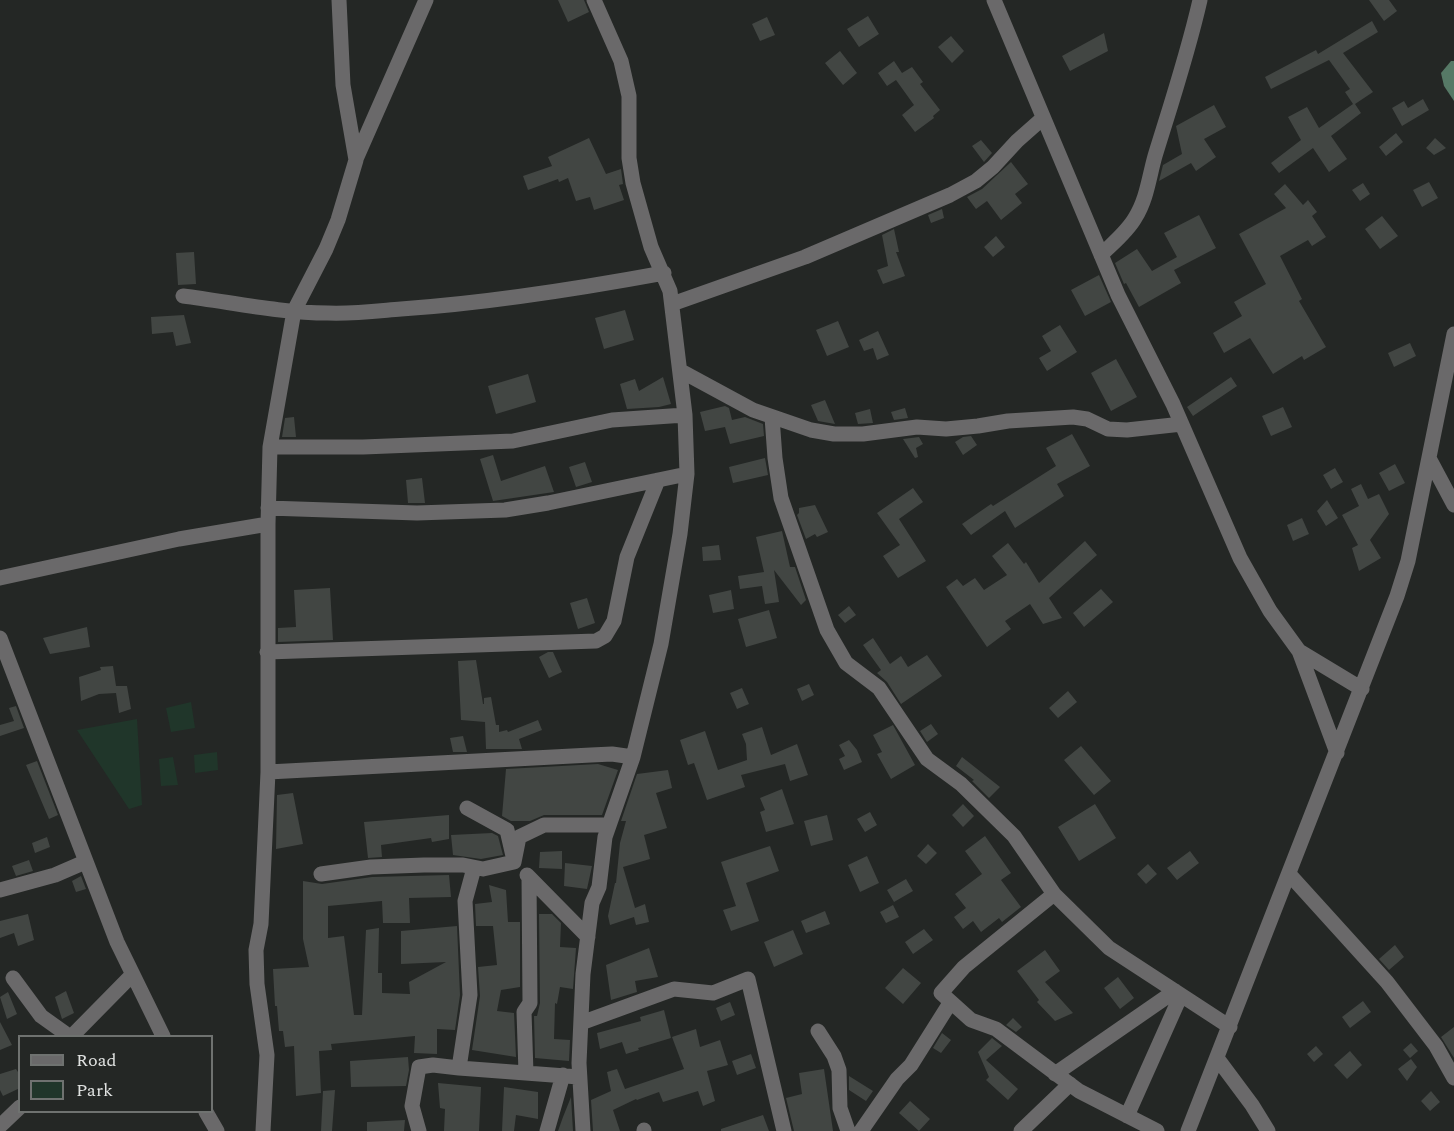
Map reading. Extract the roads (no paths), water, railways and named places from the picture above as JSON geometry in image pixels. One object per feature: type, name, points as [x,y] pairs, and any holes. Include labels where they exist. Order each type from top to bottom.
[{"type":"street","points":[[339,0],[343,86],[356,160]]},
{"type":"street","points":[[263,1131],[267,1055],[257,984],[256,950],[261,924],[268,772],[270,447],[294,311],[326,249],[338,220],[356,160],[426,0]]},
{"type":"street","points":[[583,1131],[579,1077],[581,1023],[583,974],[592,903],[599,887],[608,825],[633,757],[661,644],[680,534],[687,474],[685,415],[672,304],[664,273],[651,247],[633,183],[629,158],[629,96],[621,61],[594,0]]},
{"type":"street","points":[[994,0],[1118,295],[1182,424],[1240,558],[1270,611],[1299,651],[1337,753]]},
{"type":"street","points":[[1101,255],[1127,230],[1137,216],[1144,198],[1190,45],[1200,0]]},
{"type":"street","points":[[672,304],[805,257],[950,195],[976,181],[993,167],[1043,118]]},
{"type":"street","points":[[183,296],[294,311],[328,313],[438,307],[550,293],[664,273]]},
{"type":"street","points":[[1188,1131],[1290,875],[1403,579],[1430,460],[1454,334]]},
{"type":"street","points":[[681,371],[753,410],[811,430],[834,434],[862,434],[917,427],[946,429],[1008,421],[1073,417],[1087,419],[1108,429],[1127,430],[1182,424]]},
{"type":"street","points":[[270,447],[363,447],[513,441],[612,420],[685,415]]},
{"type":"street","points":[[772,417],[775,458],[782,498],[823,620],[846,663],[879,688],[927,759],[961,784],[1014,836],[1054,894],[1109,948],[1230,1027]]},
{"type":"street","points":[[1430,460],[1454,505]]},
{"type":"street","points":[[0,578],[179,539],[268,516],[505,510],[687,474]]},
{"type":"street","points":[[267,652],[596,641],[605,636],[614,621],[627,557],[658,480]]},
{"type":"street","points":[[0,638],[49,762],[85,862],[132,975],[162,1035]]},
{"type":"street","points":[[1299,651],[1362,689]]},
{"type":"street","points":[[268,772],[601,754],[633,757]]},
{"type":"street","points":[[468,808],[507,830],[514,862],[588,938]]},
{"type":"street","points":[[514,862],[519,837],[544,825],[608,825]]},
{"type":"street","points":[[0,890],[55,875],[85,862]]},
{"type":"street","points":[[321,874],[371,867],[424,865],[463,865],[483,869],[514,862]]},
{"type":"street","points":[[459,1068],[470,995],[465,901],[474,868]]},
{"type":"street","points":[[1290,875],[1387,982],[1436,1046],[1454,1078]]},
{"type":"street","points":[[526,1073],[524,1012],[530,1003],[529,877]]},
{"type":"street","points":[[1054,894],[964,967],[941,993],[971,1020],[996,1029],[1070,1084],[1157,1131]]},
{"type":"street","points":[[72,1035],[132,975]]},
{"type":"street","points":[[13,978],[41,1016],[70,1035]]},
{"type":"street","points":[[581,1023],[674,989],[713,993],[748,980],[784,1131]]},
{"type":"street","points":[[1055,1074],[1178,993]]},
{"type":"street","points":[[1127,1116],[1178,993]]},
{"type":"street","points":[[861,1131],[897,1079],[911,1065],[950,1003]]},
{"type":"street","points":[[818,1031],[834,1056],[839,1070],[840,1108],[848,1131]]},
{"type":"street","points":[[1217,1058],[1268,1131]]},
{"type":"street","points":[[419,1131],[412,1106],[419,1067],[433,1065],[579,1077]]},
{"type":"street","points":[[547,1131],[563,1076]]},
{"type":"street","points":[[1022,1131],[1070,1084]]},
{"type":"street","points":[[0,1126],[18,1109]]},
{"type":"street","points":[[207,1113],[217,1131]]}]
